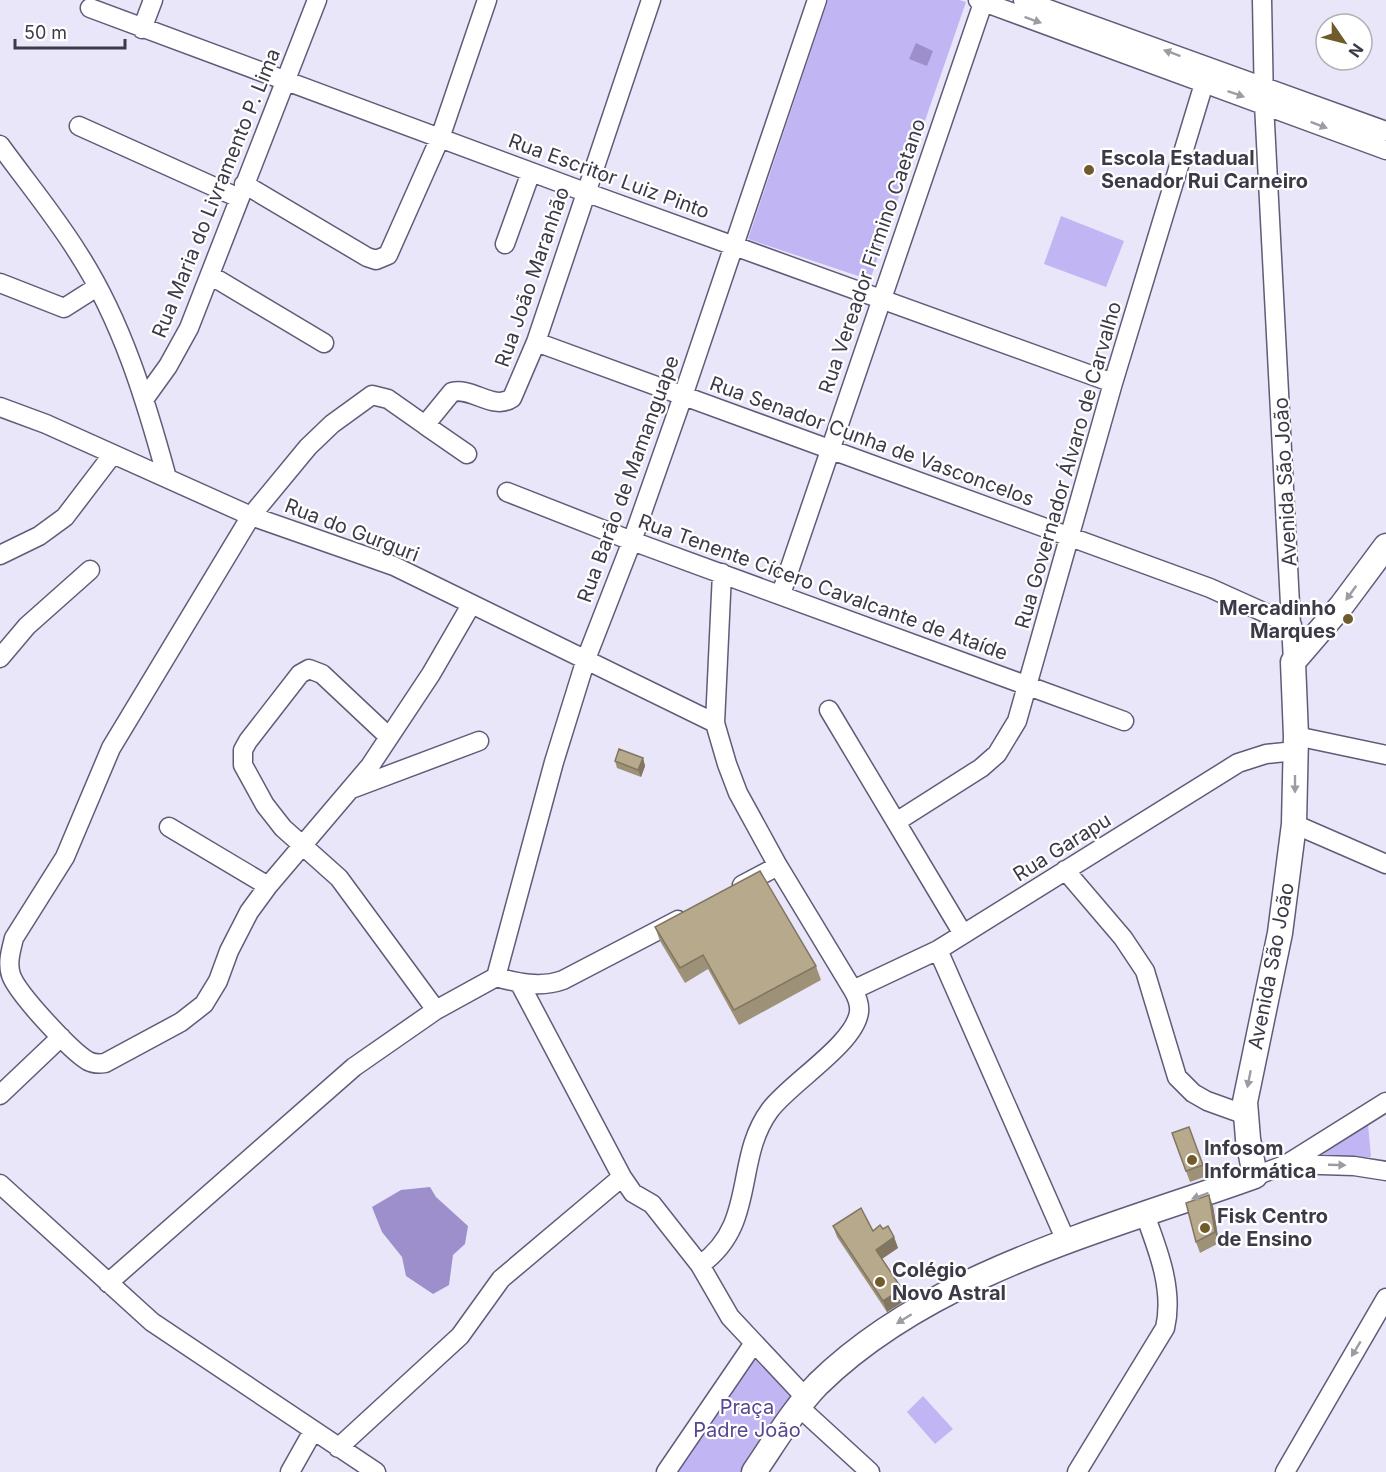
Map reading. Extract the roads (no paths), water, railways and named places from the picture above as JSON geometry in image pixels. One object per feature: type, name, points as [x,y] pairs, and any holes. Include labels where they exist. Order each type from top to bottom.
[{"type":"main road","points":[[1293,662],[1342,605],[1386,546]]},
{"type":"main road","name":"Avenida São João","points":[[1255,1176],[1246,1115],[1247,1088],[1280,933],[1294,825],[1293,662]]},
{"type":"main road","points":[[753,1472],[802,1403],[832,1371],[892,1326],[925,1306],[1001,1269],[1067,1243],[1255,1176]]},
{"type":"street","points":[[142,29],[153,0]]},
{"type":"street","name":"Rua Maria do Livramento P. Lima","points":[[145,398],[177,350],[210,275],[317,0]]},
{"type":"street","points":[[79,126],[242,191],[367,257],[383,259],[393,249],[440,138],[487,0]]},
{"type":"street","name":"Rua João Maranhão","points":[[425,425],[452,392],[466,391],[498,402],[512,398],[536,342],[651,0]]},
{"type":"street","name":"Rua Barão de Mamanguape","points":[[496,977],[554,762],[586,659],[632,541],[683,396],[817,0]]},
{"type":"street","points":[[1023,0],[1073,26]]},
{"type":"street","name":"Avenida São João","points":[[1262,0],[1264,96],[1293,662]]},
{"type":"street","points":[[982,1],[1073,26],[1264,96],[1386,150]]},
{"type":"street","name":"Rua Vereador Firmino Caetano","points":[[781,594],[982,1]]},
{"type":"street","name":"Rua Escritor Luiz Pinto","points":[[90,8],[585,192],[1113,383]]},
{"type":"street","name":"Rua Governador Álvaro de Carvalho","points":[[896,822],[981,768],[997,754],[1017,721],[1113,383],[1207,75]]},
{"type":"street","points":[[1264,96],[1386,131]]},
{"type":"street","points":[[0,145],[79,253],[97,287],[145,398],[167,478]]},
{"type":"street","points":[[505,243],[531,172]]},
{"type":"street","points":[[210,275],[324,343]]},
{"type":"street","points":[[0,284],[64,308],[97,287]]},
{"type":"street","name":"Rua Senador Cunha de Vasconcelos","points":[[536,342],[1210,588],[1292,625]]},
{"type":"street","points":[[466,454],[380,395],[365,398],[308,447],[252,516],[111,748],[65,856],[14,938],[9,964],[17,987],[61,1037],[86,1060],[99,1064],[181,1022],[204,1004],[218,981],[238,931],[268,886],[352,789],[389,737],[471,605]]},
{"type":"street","name":"Rua do Gurguri","points":[[0,406],[252,516],[394,566],[715,723]]},
{"type":"street","points":[[0,555],[39,536],[65,517],[113,454]]},
{"type":"street","name":"Rua Tenente Cícero Cavalcante de Ataíde","points":[[507,492],[632,541],[1124,721]]},
{"type":"street","points":[[0,658],[27,626],[90,570]]},
{"type":"street","points":[[700,1266],[716,1253],[733,1228],[753,1147],[767,1114],[778,1099],[830,1053],[856,1021],[860,1006],[853,990],[778,866],[738,793],[715,723],[722,573]]},
{"type":"street","points":[[389,737],[322,674],[309,669],[300,674],[248,741],[242,758],[243,765],[265,805],[284,828],[339,878],[436,1010]]},
{"type":"street","points":[[829,710],[963,934]]},
{"type":"street","points":[[352,789],[479,741]]},
{"type":"street","name":"Rua Garapu","points":[[853,990],[938,950],[1238,764],[1295,743],[1386,755]]},
{"type":"street","points":[[1294,825],[1386,864]]},
{"type":"street","points":[[169,827],[268,886]]},
{"type":"street","points":[[728,893],[778,866]]},
{"type":"street","points":[[1065,870],[1123,938],[1145,971],[1177,1077],[1193,1093],[1206,1101],[1246,1115]]},
{"type":"street","points":[[108,1283],[327,1087],[436,1010],[496,977],[520,984],[551,984],[563,980],[698,909]]},
{"type":"street","points":[[938,950],[1067,1243]]},
{"type":"street","points":[[520,984],[622,1177],[633,1193],[652,1204],[700,1266],[730,1317],[802,1403],[870,1472]]},
{"type":"street","points":[[0,1095],[61,1037]]},
{"type":"street","points":[[1255,1176],[1287,1164],[1386,1102]]},
{"type":"street","points":[[1287,1164],[1344,1165],[1386,1171]]},
{"type":"street","points":[[339,1448],[460,1336],[501,1279],[528,1259],[622,1177]]},
{"type":"street","points":[[4,1194],[152,1322],[376,1472]]},
{"type":"street","points":[[1077,1472],[1165,1328],[1168,1310],[1165,1281],[1157,1247],[1145,1215]]},
{"type":"street","points":[[1285,1472],[1386,1298]]},
{"type":"street","points":[[666,1472],[754,1343]]},
{"type":"street","points":[[290,1472],[313,1431]]},
{"type":"place","name":"Escola Estadual Senador Rui Carneiro","points":[[1089,170]]},
{"type":"place","name":"Mercadinho Marques","points":[[1348,619]]},
{"type":"place","name":"Infosom Informática","points":[[1192,1160]]},
{"type":"place","name":"Fisk Centro de Ensino","points":[[1205,1228]]},
{"type":"place","name":"Colégio Novo Astral","points":[[880,1282]]},
{"type":"park label","name":"Praça Padre João","points":[[747,1418]]}]
